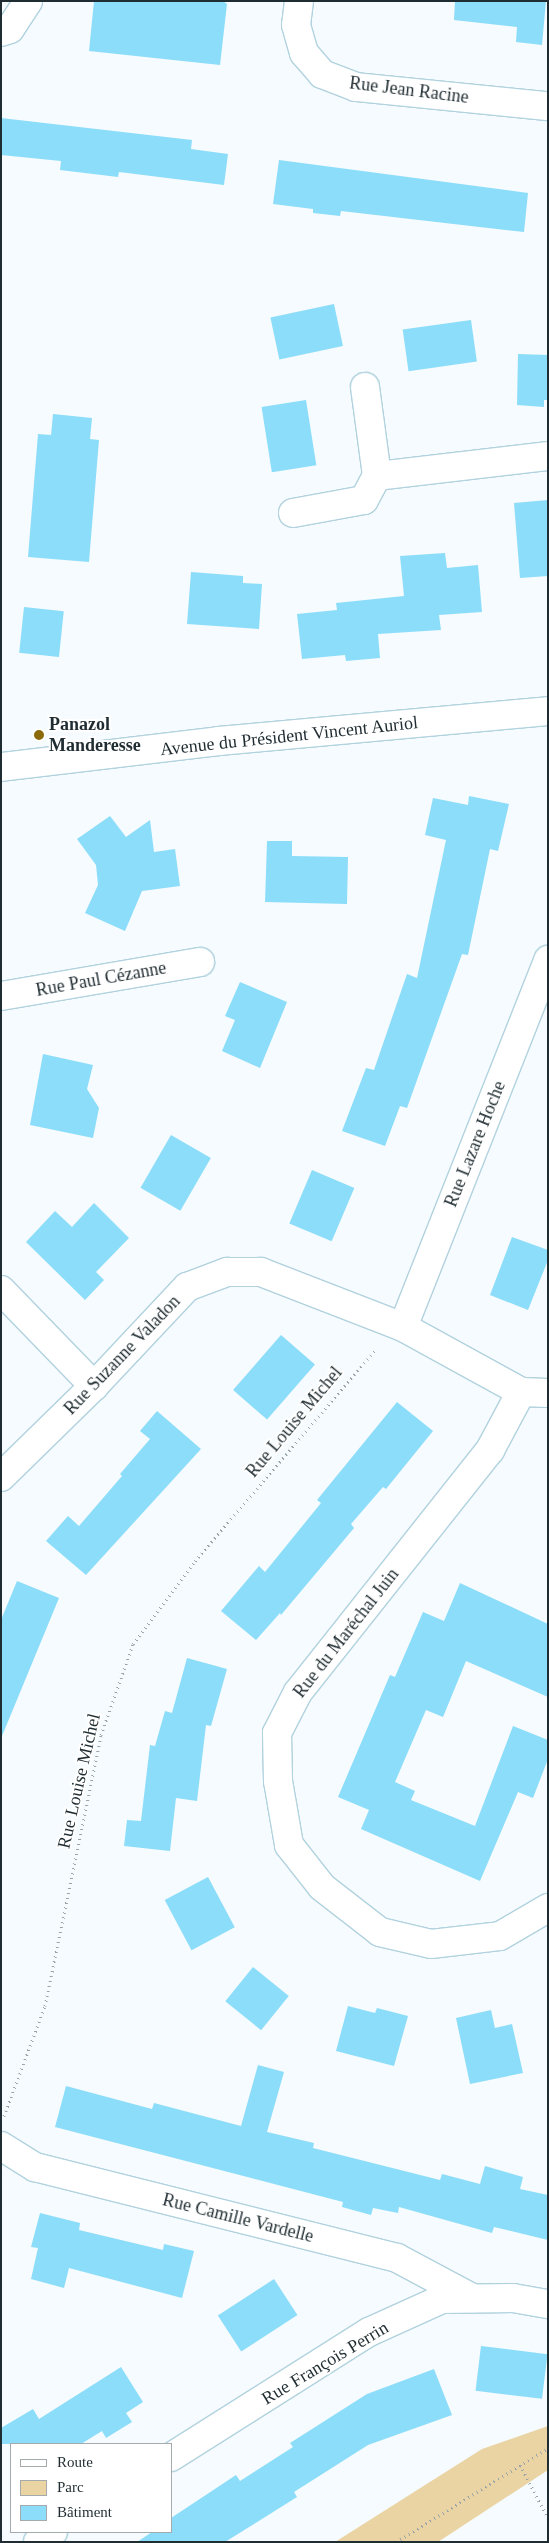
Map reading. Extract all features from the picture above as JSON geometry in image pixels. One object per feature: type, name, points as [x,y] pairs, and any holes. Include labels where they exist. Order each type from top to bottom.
[{"type":"street","points":[[1,32],[10,29],[28,1]]},
{"type":"street","name":"Rue Jean Racine","points":[[299,1],[296,25],[304,53],[322,74],[356,87],[548,106]]},
{"type":"street","points":[[293,513],[364,500],[377,476],[365,388]]},
{"type":"street","points":[[377,476],[548,456]]},
{"type":"street","name":"Avenue du Président Vincent Auriol","points":[[1,767],[219,741],[548,711]]},
{"type":"street","name":"Rue Lazare Hoche","points":[[403,1327],[548,960]]},
{"type":"street","name":"Rue Paul Cézanne","points":[[1,996],[200,962]]},
{"type":"street","name":"Rue Suzanne Valadon","points":[[1,1478],[94,1386],[187,1287],[227,1272],[261,1272],[403,1327]]},
{"type":"street","points":[[1,1290],[94,1386]]},
{"type":"street","points":[[403,1327],[521,1392],[548,1393]]},
{"type":"street","name":"Rue du Maréchal Juin","points":[[521,1392],[490,1450],[298,1692],[278,1734],[278,1781],[290,1845],[322,1887],[380,1932],[431,1944],[500,1936],[548,1908]]},
{"type":"street","name":"Rue Camille Vardelle","points":[[1,2146],[35,2167],[397,2258],[472,2298]]},
{"type":"street","name":"Rue François Perrin","points":[[172,2456],[369,2332],[442,2299],[513,2298],[548,2304]]},
{"type":"street","points":[[38,2542],[52,2533]]},
{"type":"path","name":"Rue Louise Michel","points":[[1,2124],[45,2006],[101,1735],[133,1644],[194,1561],[366,1358],[403,1327]]},
{"type":"path","points":[[396,2542],[548,2448]]},
{"type":"path","points":[[520,2465],[548,2518]]},
{"type":"green space","points":[[548,2426],[548,2470],[438,2542],[335,2542],[482,2449]]},
{"type":"building","points":[[94,1],[223,1],[227,4],[220,65],[89,51]]},
{"type":"building","points":[[455,1],[546,1],[542,45],[516,42],[517,27],[454,20]]},
{"type":"building","points":[[1,118],[192,140],[191,149],[228,154],[224,185],[119,172],[118,177],[60,170],[61,161],[1,155]]},
{"type":"building","points":[[279,160],[528,193],[524,232],[341,211],[340,216],[313,213],[313,209],[273,204]]},
{"type":"building","points":[[334,304],[343,346],[279,360],[270,318]]},
{"type":"building","points":[[471,320],[477,362],[409,371],[403,330]]},
{"type":"building","points":[[518,354],[548,355],[548,400],[544,400],[544,407],[517,405]]},
{"type":"building","points":[[306,400],[316,465],[272,472],[262,407]]},
{"type":"building","points":[[53,414],[92,418],[90,439],[99,440],[89,562],[28,557],[38,434],[51,435]]},
{"type":"building","points":[[548,500],[548,576],[520,578],[514,503]]},
{"type":"building","points":[[445,553],[447,568],[478,565],[482,612],[439,615],[441,630],[378,634],[380,658],[346,661],[345,655],[302,659],[297,614],[337,610],[336,603],[404,596],[400,556]]},
{"type":"building","points":[[191,572],[243,576],[243,583],[262,584],[259,629],[187,624]]},
{"type":"building","points":[[24,607],[64,611],[59,657],[19,653]]},
{"type":"building","points":[[469,796],[509,804],[498,851],[490,849],[468,955],[462,954],[407,1108],[400,1106],[385,1146],[342,1131],[366,1068],[374,1070],[407,974],[417,978],[446,840],[425,835],[433,798],[468,805]]},
{"type":"building","points":[[110,816],[126,837],[150,820],[154,852],[175,849],[180,886],[142,891],[125,931],[85,913],[98,885],[96,865],[77,839]]},
{"type":"building","points":[[267,841],[292,841],[292,856],[348,857],[347,904],[265,902]]},
{"type":"building","points":[[240,982],[287,1002],[260,1068],[222,1051],[235,1020],[225,1016]]},
{"type":"building","points":[[43,1054],[93,1065],[87,1089],[99,1108],[93,1138],[30,1125]]},
{"type":"building","points":[[171,1135],[211,1158],[180,1211],[141,1188]]},
{"type":"building","points":[[312,1170],[354,1188],[332,1241],[289,1223]]},
{"type":"building","points":[[94,1203],[129,1238],[96,1272],[104,1280],[85,1300],[26,1242],[55,1211],[72,1227]]},
{"type":"building","points":[[512,1237],[548,1250],[548,1260],[528,1310],[490,1295]]},
{"type":"building","points":[[281,1335],[315,1365],[267,1420],[233,1390]]},
{"type":"building","points":[[397,1402],[433,1431],[386,1489],[383,1487],[351,1524],[354,1528],[281,1615],[280,1613],[256,1640],[221,1611],[259,1566],[265,1572],[321,1503],[317,1500]]},
{"type":"building","points":[[157,1411],[201,1449],[86,1575],[46,1541],[68,1516],[79,1526],[122,1476],[120,1474],[150,1439],[140,1431]]},
{"type":"building","points":[[17,1581],[59,1598],[2,1736],[1,1620]]},
{"type":"building","points":[[460,1583],[548,1624],[548,1697],[466,1661],[443,1717],[426,1710],[395,1782],[415,1791],[411,1800],[475,1826],[513,1726],[548,1740],[548,1759],[533,1798],[518,1792],[480,1881],[361,1829],[369,1810],[338,1797],[390,1675],[395,1677],[423,1612],[444,1621]]},
{"type":"building","points":[[187,1658],[227,1669],[211,1726],[206,1725],[197,1801],[176,1798],[170,1851],[124,1846],[127,1820],[141,1821],[150,1745],[155,1746],[165,1711],[172,1713]]},
{"type":"building","points":[[208,1877],[235,1927],[191,1950],[165,1900]]},
{"type":"building","points":[[253,1967],[289,1996],[261,2030],[225,2001]]},
{"type":"building","points":[[348,2006],[375,2013],[377,2008],[408,2016],[394,2066],[336,2051]]},
{"type":"building","points":[[491,2010],[495,2028],[512,2024],[523,2073],[470,2084],[456,2018]]},
{"type":"building","points":[[258,2065],[284,2072],[267,2132],[314,2143],[313,2148],[440,2180],[442,2174],[480,2184],[485,2166],[523,2177],[520,2189],[548,2195],[548,2240],[494,2227],[492,2233],[399,2207],[398,2213],[373,2208],[371,2215],[342,2207],[343,2202],[55,2127],[66,2086],[152,2109],[154,2103],[241,2126]]},
{"type":"building","points":[[40,2213],[80,2223],[79,2230],[163,2250],[164,2244],[194,2251],[182,2298],[69,2268],[64,2288],[31,2279],[38,2248],[31,2247]]},
{"type":"building","points":[[274,2279],[297,2315],[241,2352],[218,2315]]},
{"type":"building","points":[[481,2346],[548,2354],[542,2399],[476,2391]]},
{"type":"building","points":[[121,2367],[143,2402],[126,2413],[132,2422],[106,2438],[102,2431],[83,2443],[1,2444],[1,2428],[33,2409],[39,2419]]},
{"type":"building","points":[[434,2369],[452,2415],[368,2445],[294,2492],[297,2497],[225,2542],[137,2542],[150,2533],[172,2533],[172,2517],[236,2475],[240,2481],[293,2447],[290,2443],[367,2394]]},
{"type":"place","name":"Panazol Manderesse","points":[[39,735]]}]
